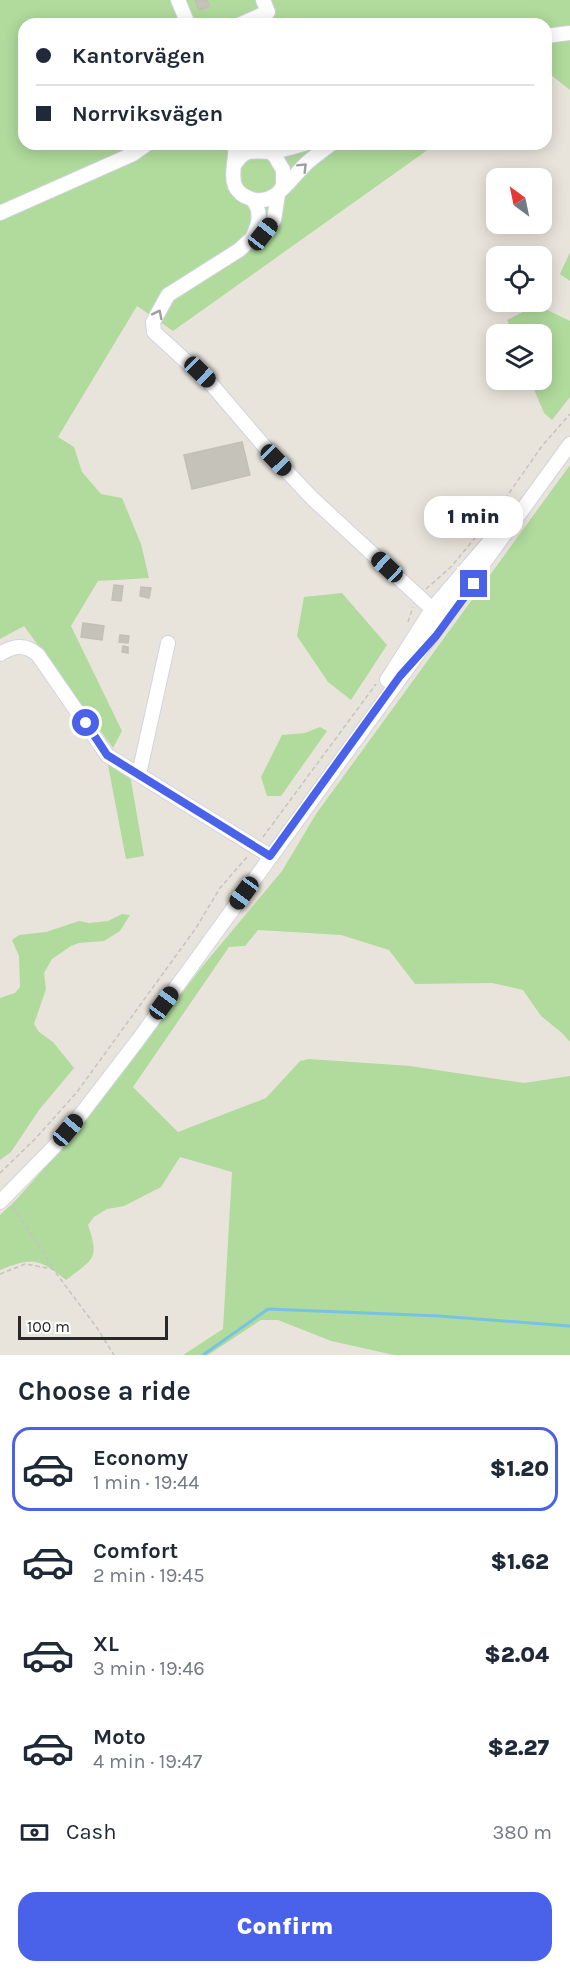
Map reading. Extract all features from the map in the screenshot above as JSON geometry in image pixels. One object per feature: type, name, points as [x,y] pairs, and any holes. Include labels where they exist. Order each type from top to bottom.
[{"type":"street","points":[[178,0],[186,18]]},
{"type":"street","points":[[254,18],[268,12],[263,0]]},
{"type":"street","points":[[552,35],[570,33]]},
{"type":"street","points":[[0,213],[139,150]]},
{"type":"street","points":[[235,150],[235,166]]},
{"type":"street","points":[[260,150],[251,151],[238,158],[233,176],[239,192],[253,200],[262,200],[278,194],[308,162],[323,150]]},
{"type":"street","points":[[250,240],[263,234],[274,220],[278,194],[283,186],[283,170],[275,156],[266,150]]},
{"type":"street","points":[[253,200],[258,210],[258,227],[250,240],[239,250],[168,295],[153,322],[154,332],[213,385],[276,460],[313,499],[437,614]]},
{"type":"street","points":[[400,676],[436,636],[570,444]]},
{"type":"street","points":[[332,771],[437,614],[554,466]]},
{"type":"street","points":[[0,1202],[54,1147],[145,1030],[400,676],[437,614],[496,548]]},
{"type":"street","points":[[139,774],[168,643]]},
{"type":"street","points":[[0,654],[9,648],[27,646],[38,655],[107,755],[270,856]]},
{"type":"path","points":[[409,626],[410,611],[419,597],[431,583],[451,567],[493,516],[542,446],[570,414]]},
{"type":"path","points":[[0,1173],[36,1138],[77,1092],[195,928],[220,888],[256,848],[375,684]]},
{"type":"path","points":[[16,1211],[53,1269],[114,1355]]},
{"type":"path","points":[[0,1274],[25,1264],[53,1269]]},
{"type":"green space","points":[[0,0],[570,0],[570,90],[552,76],[552,18],[18,18],[18,150],[428,150],[173,331],[137,306],[58,437],[74,447],[82,472],[101,494],[122,498],[141,544],[149,578],[98,581],[71,626],[122,731],[113,748],[24,626],[0,639]]},
{"type":"green space","points":[[570,252],[570,281],[560,274]]},
{"type":"green space","points":[[523,312],[551,312],[570,321],[570,397],[552,420],[544,413],[534,390],[552,390],[552,324],[509,324],[507,320]]},
{"type":"green space","points":[[570,465],[570,1042],[541,1016],[523,990],[492,983],[415,984],[389,950],[341,935],[258,930],[245,946],[229,947],[133,1087],[178,1132],[266,1098],[300,1061],[309,1059],[410,1066],[524,1083],[570,1076],[570,1355],[394,1355],[331,1341],[278,1320],[261,1320],[208,1355],[183,1355],[223,1329],[232,1172],[180,1157],[161,1187],[124,1206],[107,1209],[94,1217],[88,1225],[93,1245],[92,1258],[66,1280],[49,1267],[35,1262],[20,1263],[0,1270],[0,1215],[73,1136],[201,968],[282,871],[316,814]]},
{"type":"green space","points":[[342,593],[387,645],[351,700],[328,682],[297,636],[304,597]]},
{"type":"green space","points":[[320,727],[327,731],[281,796],[267,796],[261,777],[282,735],[305,733]]},
{"type":"green space","points":[[107,760],[129,769],[144,856],[126,859]]},
{"type":"green space","points":[[122,914],[130,915],[120,931],[104,941],[71,946],[52,959],[44,973],[46,989],[34,1024],[39,1032],[53,1042],[74,1068],[39,1110],[11,1152],[0,1160],[0,998],[15,993],[20,987],[19,956],[12,940],[19,935],[46,932],[79,921],[89,923],[108,921]]},
{"type":"building","points":[[195,0],[207,0],[210,6],[199,10]]},
{"type":"building","points":[[242,442],[250,475],[192,489],[184,455]]},
{"type":"building","points":[[114,585],[123,586],[121,601],[112,600]]},
{"type":"building","points":[[141,587],[151,588],[149,598],[140,596]]},
{"type":"building","points":[[83,623],[104,626],[102,640],[81,637]]},
{"type":"building","points":[[120,635],[129,636],[128,643],[119,642]]},
{"type":"building","points":[[123,646],[128,647],[128,653],[122,652]]},
{"type":"waterway","points":[[203,1355],[268,1309],[439,1316],[570,1326]]},
{"type":"route","points":[[86,723],[107,755],[270,856],[400,676],[436,636],[474,584]]}]
